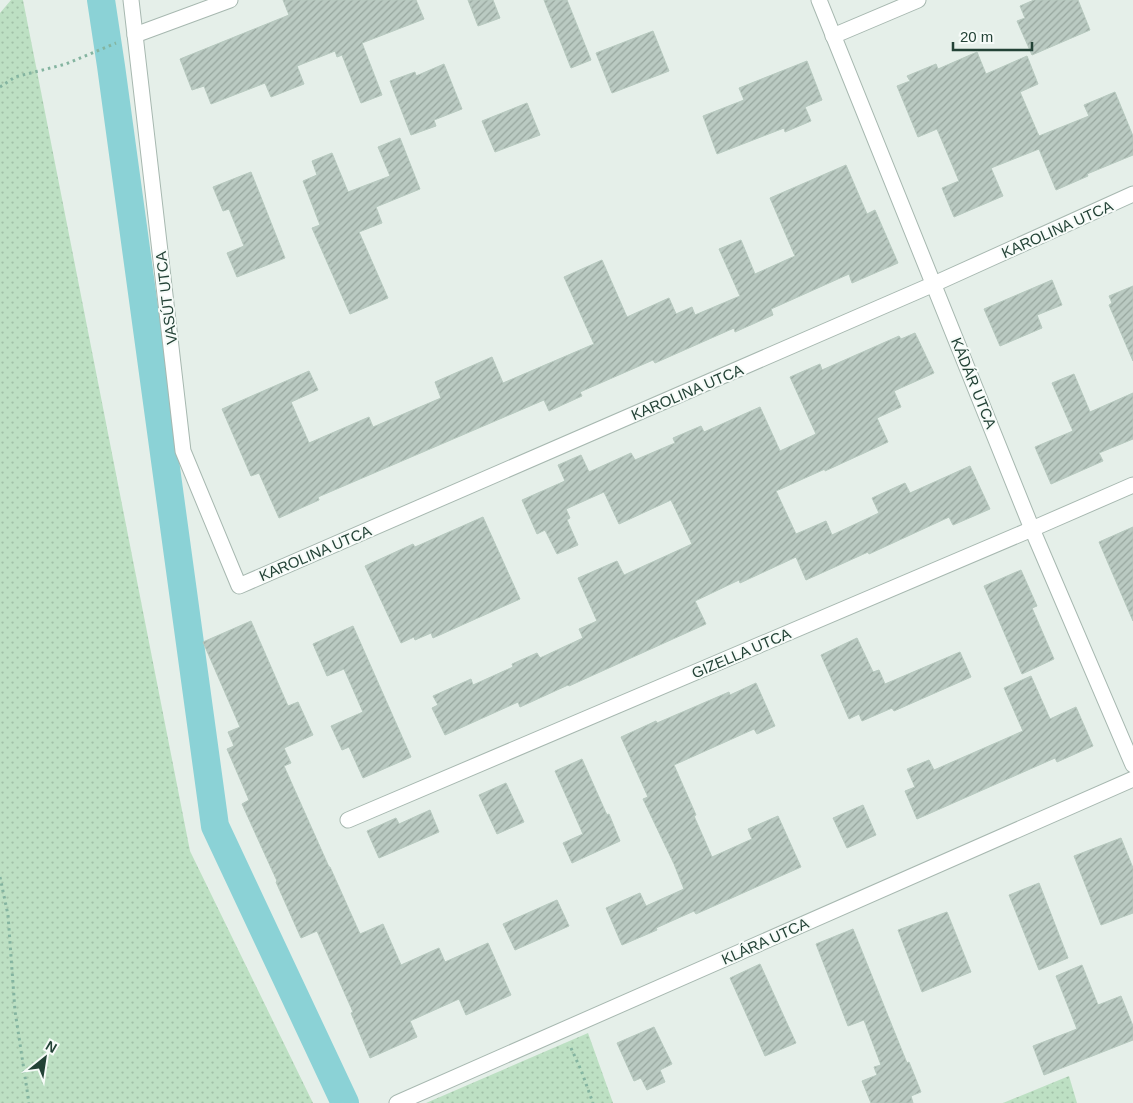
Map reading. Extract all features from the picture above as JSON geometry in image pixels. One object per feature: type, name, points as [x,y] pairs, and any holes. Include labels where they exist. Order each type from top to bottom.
[{"type":"street","name":"VASÚT UTCA","points":[[131,0],[183,451],[239,586]]},
{"type":"street","points":[[135,35],[230,0]]},
{"type":"street","name":"KÁDÁR UTCA","points":[[819,0],[1032,529],[1133,765]]},
{"type":"street","points":[[833,36],[918,0]]},
{"type":"street","name":"KAROLINA UTCA","points":[[239,586],[934,284],[1133,194]]},
{"type":"street","name":"GIZELLA UTCA","points":[[348,820],[1133,485]]},
{"type":"street","name":"KLÁRA UTCA","points":[[397,1103],[1133,779]]},
{"type":"path","points":[[0,87],[15,77],[66,64],[135,35]]},
{"type":"path","points":[[0,878],[8,915],[15,1011],[29,1103]]},
{"type":"path","points":[[562,1030],[581,1070],[593,1103]]},
{"type":"green space","points":[[11,0],[23,0],[190,851],[313,1103],[0,1103],[0,13]]},
{"type":"green space","points":[[588,1033],[613,1103],[426,1103]]},
{"type":"green space","points":[[1069,1076],[1077,1103],[1003,1103]]},
{"type":"building","points":[[283,0],[416,0],[424,19],[362,43],[382,95],[361,103],[342,55],[337,57],[335,51],[297,66],[304,84],[271,97],[265,83],[211,104],[204,86],[192,90],[180,59],[289,15]]},
{"type":"building","points":[[468,0],[493,0],[500,18],[478,26]]},
{"type":"building","points":[[544,0],[567,0],[591,60],[571,68]]},
{"type":"building","points":[[1034,0],[1078,0],[1090,30],[1032,55],[1017,21],[1025,18],[1020,6]]},
{"type":"building","points":[[653,31],[669,71],[612,93],[596,53]]},
{"type":"building","points":[[977,52],[986,74],[1027,56],[1038,84],[1020,92],[1039,136],[1089,116],[1084,105],[1115,92],[1133,136],[1133,155],[1087,174],[1088,176],[1056,190],[1039,149],[991,168],[1003,196],[954,217],[942,188],[959,181],[937,129],[918,137],[897,86],[910,81],[907,76],[936,64],[938,69]]},
{"type":"building","points":[[807,61],[822,100],[805,107],[811,121],[785,132],[784,128],[717,154],[703,116],[744,100],[739,88]]},
{"type":"building","points":[[444,64],[462,109],[434,120],[436,126],[411,135],[390,81],[415,72],[416,76]]},
{"type":"building","points":[[527,103],[540,135],[495,152],[482,121]]},
{"type":"building","points":[[400,138],[420,189],[376,207],[382,223],[359,232],[388,298],[350,314],[312,228],[320,225],[303,181],[317,175],[312,161],[332,153],[348,192],[390,176],[378,147]]},
{"type":"building","points":[[846,165],[867,214],[875,210],[898,263],[852,283],[849,274],[771,309],[773,315],[735,332],[734,328],[655,363],[653,360],[580,392],[582,396],[549,411],[544,400],[318,497],[319,500],[279,518],[259,473],[251,476],[222,409],[309,371],[318,390],[291,402],[309,443],[369,417],[373,427],[441,398],[435,382],[492,357],[503,383],[594,344],[564,277],[602,260],[627,317],[669,298],[676,314],[692,307],[695,315],[740,296],[719,249],[741,240],[755,274],[795,256],[770,198]]},
{"type":"building","points":[[251,172],[285,258],[237,277],[227,253],[244,246],[229,209],[223,211],[213,187]]},
{"type":"building","points":[[1052,280],[1062,305],[1037,315],[1042,328],[1000,346],[984,309]]},
{"type":"building","points":[[1133,286],[1133,361],[1109,305],[1112,303],[1109,296]]},
{"type":"building","points":[[915,333],[934,373],[894,391],[901,407],[877,418],[888,442],[776,491],[796,534],[826,521],[832,535],[879,513],[872,498],[905,483],[910,493],[970,466],[990,509],[953,525],[949,517],[869,554],[868,552],[806,580],[796,557],[740,583],[739,580],[695,601],[706,624],[520,707],[518,702],[445,735],[432,708],[438,705],[433,696],[471,679],[473,685],[513,667],[512,664],[537,653],[540,658],[583,638],[579,629],[597,621],[578,578],[617,561],[624,575],[692,544],[671,500],[619,524],[604,492],[566,509],[570,518],[567,520],[578,545],[557,554],[545,530],[537,534],[522,500],[565,481],[558,465],[581,455],[589,472],[631,453],[635,460],[675,443],[673,438],[701,426],[704,432],[760,407],[780,451],[816,434],[790,377],[820,364],[822,370],[899,336],[901,339]]},
{"type":"building","points":[[1074,374],[1090,412],[1133,393],[1133,439],[1099,453],[1103,461],[1051,484],[1035,447],[1073,431],[1052,383]]},
{"type":"building","points":[[483,517],[520,599],[433,638],[431,633],[415,640],[414,637],[401,643],[365,566],[413,544],[415,547]]},
{"type":"building","points":[[1133,527],[1133,621],[1099,542]]},
{"type":"building","points":[[1021,570],[1037,606],[1032,608],[1054,659],[1022,674],[984,586]]},
{"type":"building","points":[[251,621],[288,706],[298,702],[313,735],[284,748],[291,763],[284,766],[360,934],[383,924],[401,965],[439,948],[445,962],[488,943],[511,995],[466,1015],[459,999],[410,1021],[417,1037],[370,1058],[351,1013],[353,1012],[317,931],[301,938],[242,804],[249,800],[227,749],[234,746],[228,732],[240,727],[203,642]]},
{"type":"building","points":[[353,626],[411,757],[363,778],[349,747],[342,750],[331,726],[363,712],[344,669],[327,676],[313,644]]},
{"type":"building","points":[[857,638],[873,672],[879,670],[885,684],[960,652],[971,677],[894,711],[892,708],[862,721],[859,714],[849,719],[821,655]]},
{"type":"building","points":[[1031,676],[1050,719],[1076,707],[1093,746],[1057,762],[1055,758],[917,819],[905,791],[915,787],[907,769],[929,760],[934,770],[1023,731],[1004,688]]},
{"type":"building","points":[[756,683],[775,726],[757,734],[754,729],[674,765],[712,857],[752,839],[748,829],[778,816],[801,867],[696,914],[694,911],[622,945],[606,908],[640,893],[646,906],[684,889],[643,799],[648,797],[621,737],[656,721],[657,723],[729,692],[730,695]]},
{"type":"building","points":[[582,759],[620,841],[572,863],[563,843],[583,834],[555,771]]},
{"type":"building","points":[[506,783],[524,822],[497,834],[479,795]]},
{"type":"building","points":[[863,805],[876,835],[847,848],[833,818]]},
{"type":"building","points":[[430,810],[439,832],[379,858],[367,831],[396,818],[399,824]]},
{"type":"building","points":[[1121,838],[1133,868],[1133,913],[1101,925],[1074,856]]},
{"type":"building","points":[[1039,883],[1068,958],[1039,970],[1009,895]]},
{"type":"building","points":[[557,900],[569,926],[515,950],[503,924]]},
{"type":"building","points":[[947,912],[971,972],[922,992],[898,930]]},
{"type":"building","points":[[853,929],[907,1063],[909,1062],[921,1092],[911,1096],[913,1103],[871,1103],[862,1081],[877,1075],[874,1067],[881,1065],[864,1020],[848,1026],[816,944]]},
{"type":"building","points":[[760,964],[796,1043],[765,1056],[730,978]]},
{"type":"building","points":[[1082,965],[1098,1005],[1121,996],[1133,1026],[1133,1040],[1044,1075],[1033,1046],[1077,1029],[1056,976]]},
{"type":"building","points":[[654,1027],[672,1064],[660,1070],[665,1082],[647,1090],[641,1078],[634,1081],[617,1043]]},
{"type":"waterway","points":[[101,0],[215,826],[345,1103]]}]
